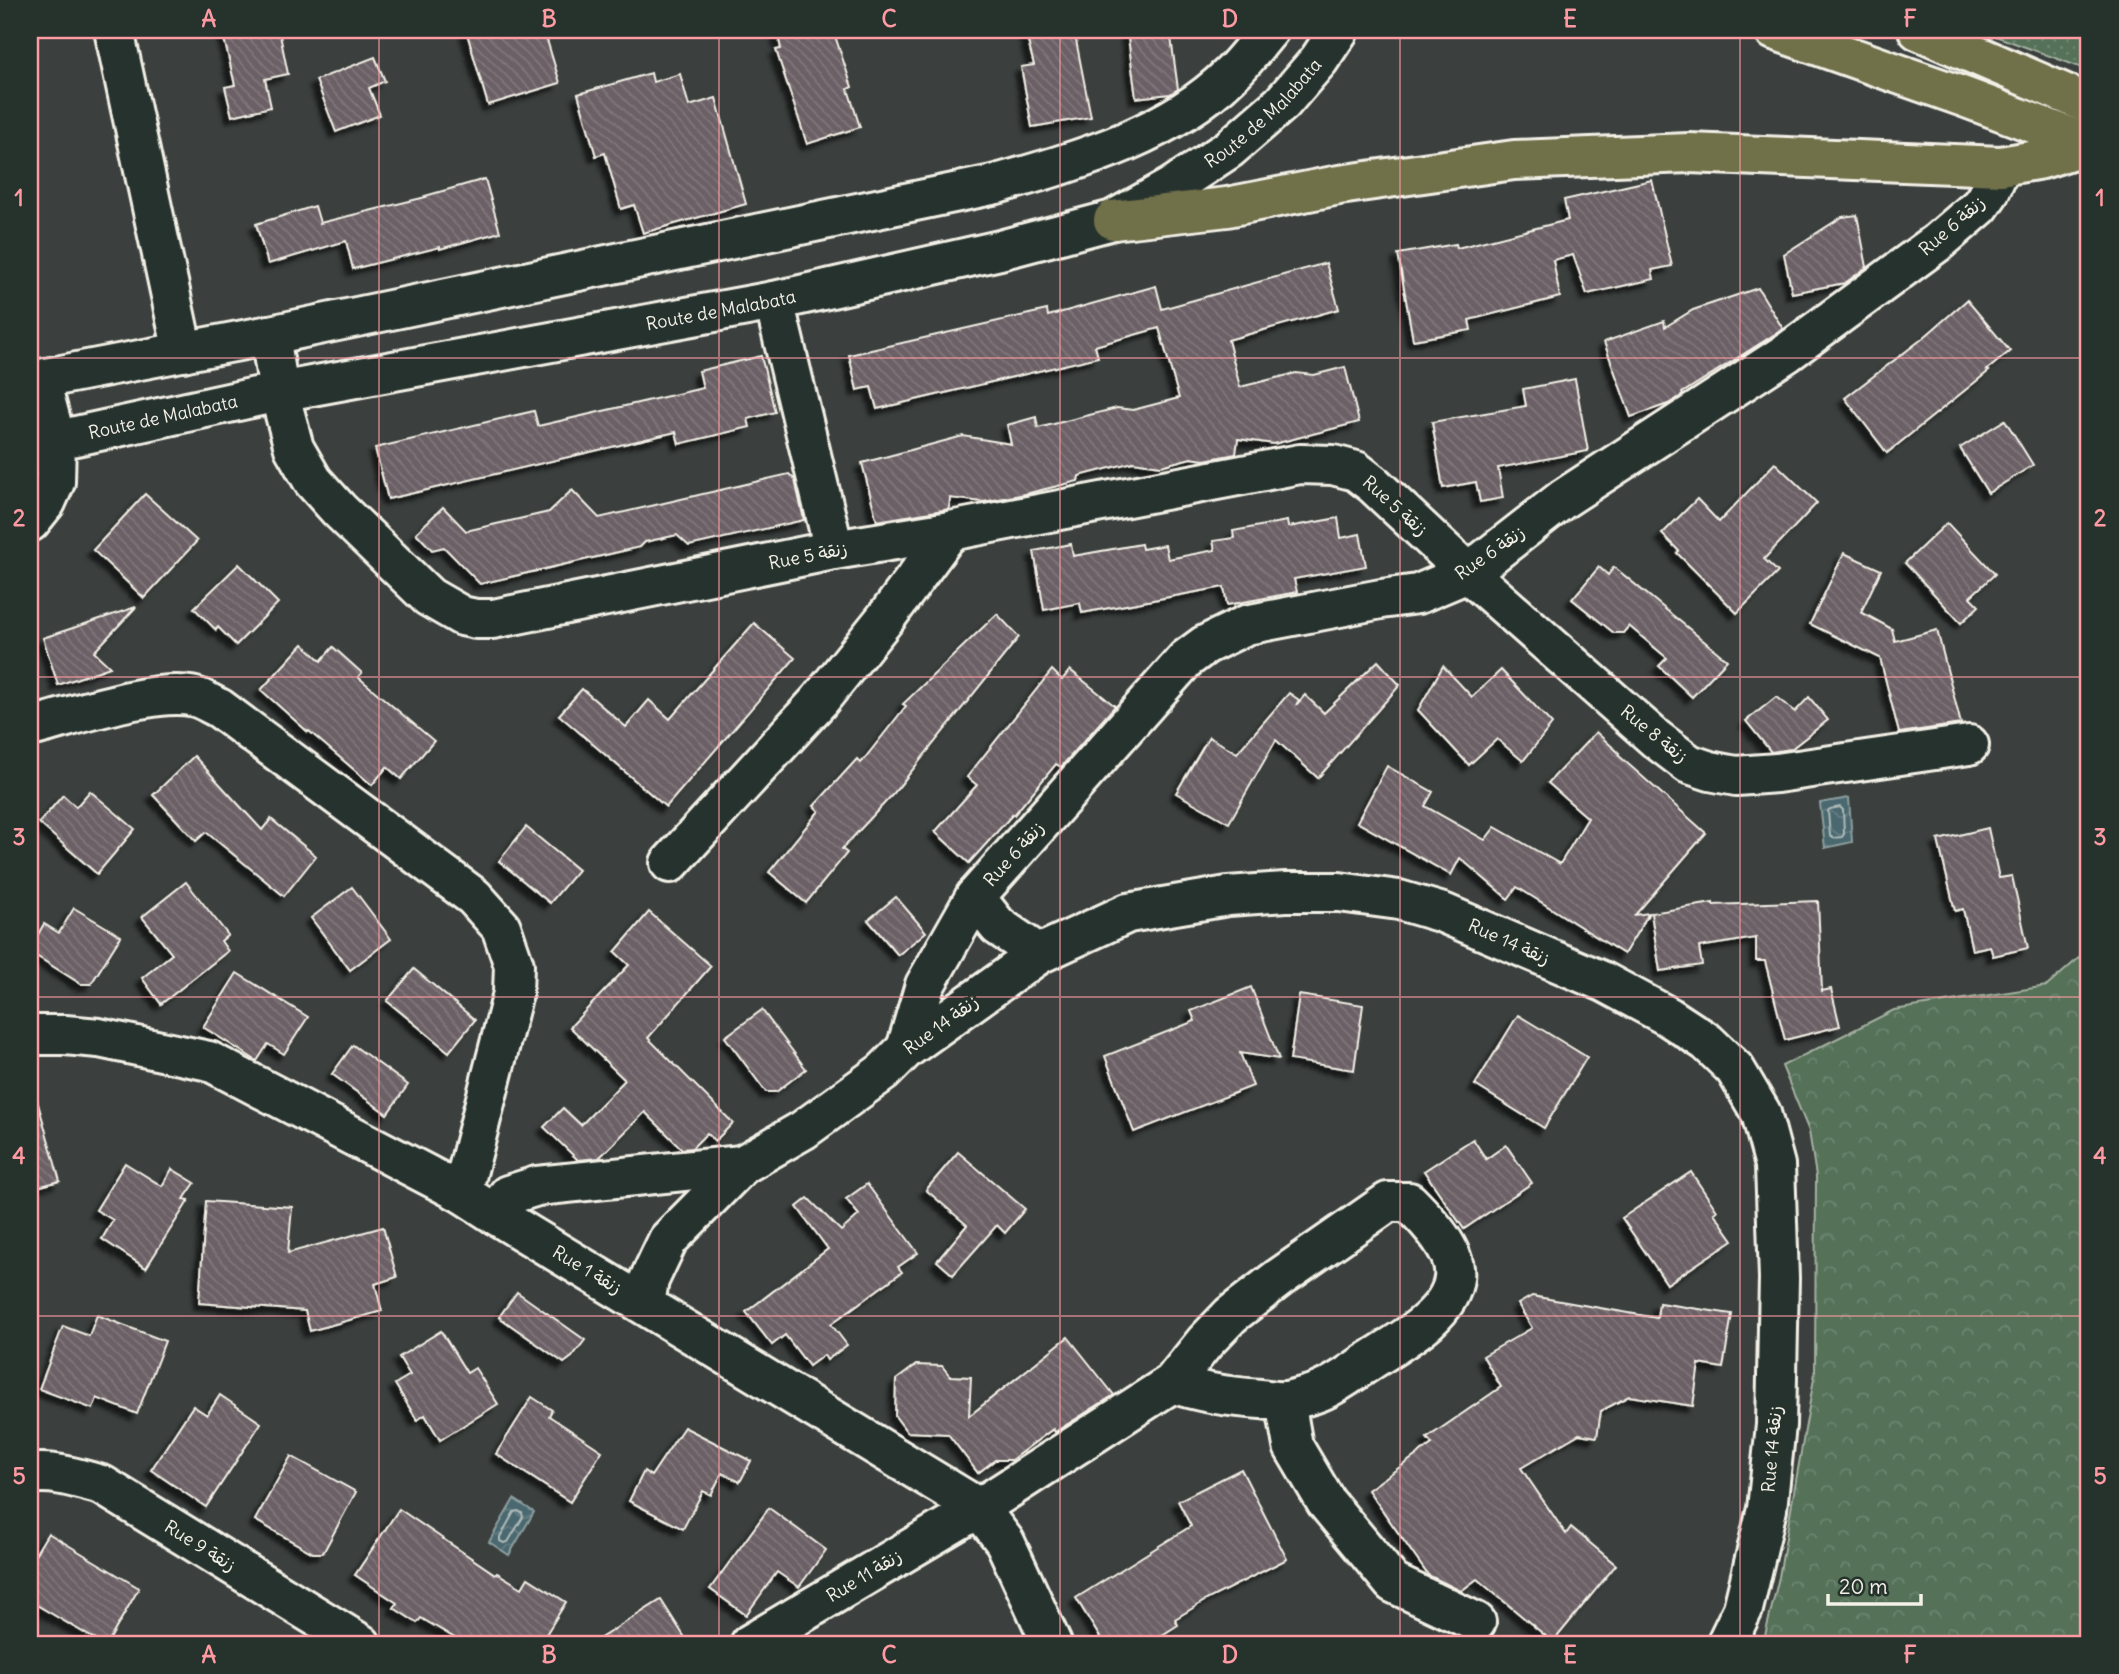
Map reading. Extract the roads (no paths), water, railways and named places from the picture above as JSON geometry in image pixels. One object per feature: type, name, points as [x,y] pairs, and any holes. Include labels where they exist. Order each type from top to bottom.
[{"type":"main road","points":[[1774,30],[2089,144]]},
{"type":"main road","points":[[1918,30],[2089,104]]},
{"type":"main road","points":[[1113,220],[1227,207],[1339,185],[1514,160],[1689,153],[2001,166],[2042,159],[2089,144]]},
{"type":"street","points":[[114,30],[183,352]]},
{"type":"street","points":[[30,522],[46,502],[55,482],[43,443],[35,380],[270,335],[997,184],[1062,165],[1147,132],[1194,105],[1231,75],[1269,30]]},
{"type":"street","name":"Route de Malabata","points":[[43,443],[279,393],[774,301],[1000,250],[1113,220],[1170,188],[1229,149],[1282,103],[1319,60],[1339,30]]},
{"type":"street","name":"Rue 6 زنقة","points":[[906,1049],[925,985],[975,897],[1186,659],[1205,645],[1246,625],[1418,594],[1468,573],[1563,499],[1788,352],[1938,242],[1980,206],[2001,166]]},
{"type":"street","points":[[774,301],[834,550]]},
{"type":"street","name":"Rue 5 زنقة","points":[[270,335],[279,393],[294,448],[313,481],[339,510],[429,597],[462,616],[476,619],[493,619],[834,550],[950,531],[1300,464],[1333,465],[1356,471],[1468,573]]},
{"type":"street","points":[[670,863],[820,701],[950,531]]},
{"type":"street","name":"Rue 8 زنقة","points":[[1468,573],[1656,739],[1689,764],[1736,776],[1777,773],[1969,745]]},
{"type":"street","points":[[30,727],[146,698],[172,695],[195,697],[219,708],[474,897],[501,927],[514,965],[513,993],[462,1193]]},
{"type":"street","name":"Rue 14 زنقة","points":[[645,1304],[649,1280],[668,1240],[742,1165],[803,1130],[883,1072],[906,1049],[1039,954],[1128,914],[1228,896],[1339,892],[1399,901],[1443,912],[1604,982],[1669,1017],[1707,1042],[1735,1069],[1761,1113],[1775,1165],[1779,1278],[1776,1425],[1767,1509],[1743,1609],[1726,1644]]},
{"type":"street","name":"Rue 6 زنقة","points":[[975,897],[998,926],[1039,954]]},
{"type":"street","name":"Rue 1 زنقة","points":[[30,1035],[65,1034],[99,1038],[209,1061],[462,1193],[979,1508],[1004,1542],[1052,1644]]},
{"type":"street","name":"Rue 14 زنقة","points":[[496,1216],[508,1195],[537,1186],[742,1165]]},
{"type":"street","name":"Rue 11 زنقة","points":[[750,1644],[979,1508],[1171,1383],[1231,1315],[1279,1278],[1388,1202],[1409,1202],[1437,1232],[1446,1246],[1454,1278],[1449,1294],[1419,1329],[1322,1391],[1285,1401]]},
{"type":"street","points":[[1171,1383],[1195,1391],[1285,1401],[1293,1446],[1326,1502],[1393,1583],[1476,1622]]},
{"type":"street","name":"Rue 9 زنقة","points":[[30,1474],[40,1472],[68,1476],[102,1485],[361,1644]]},
{"type":"water","points":[[1849,798],[1852,842],[1825,848],[1820,803]]},
{"type":"water","points":[[514,1499],[534,1512],[509,1555],[489,1542]]}]
